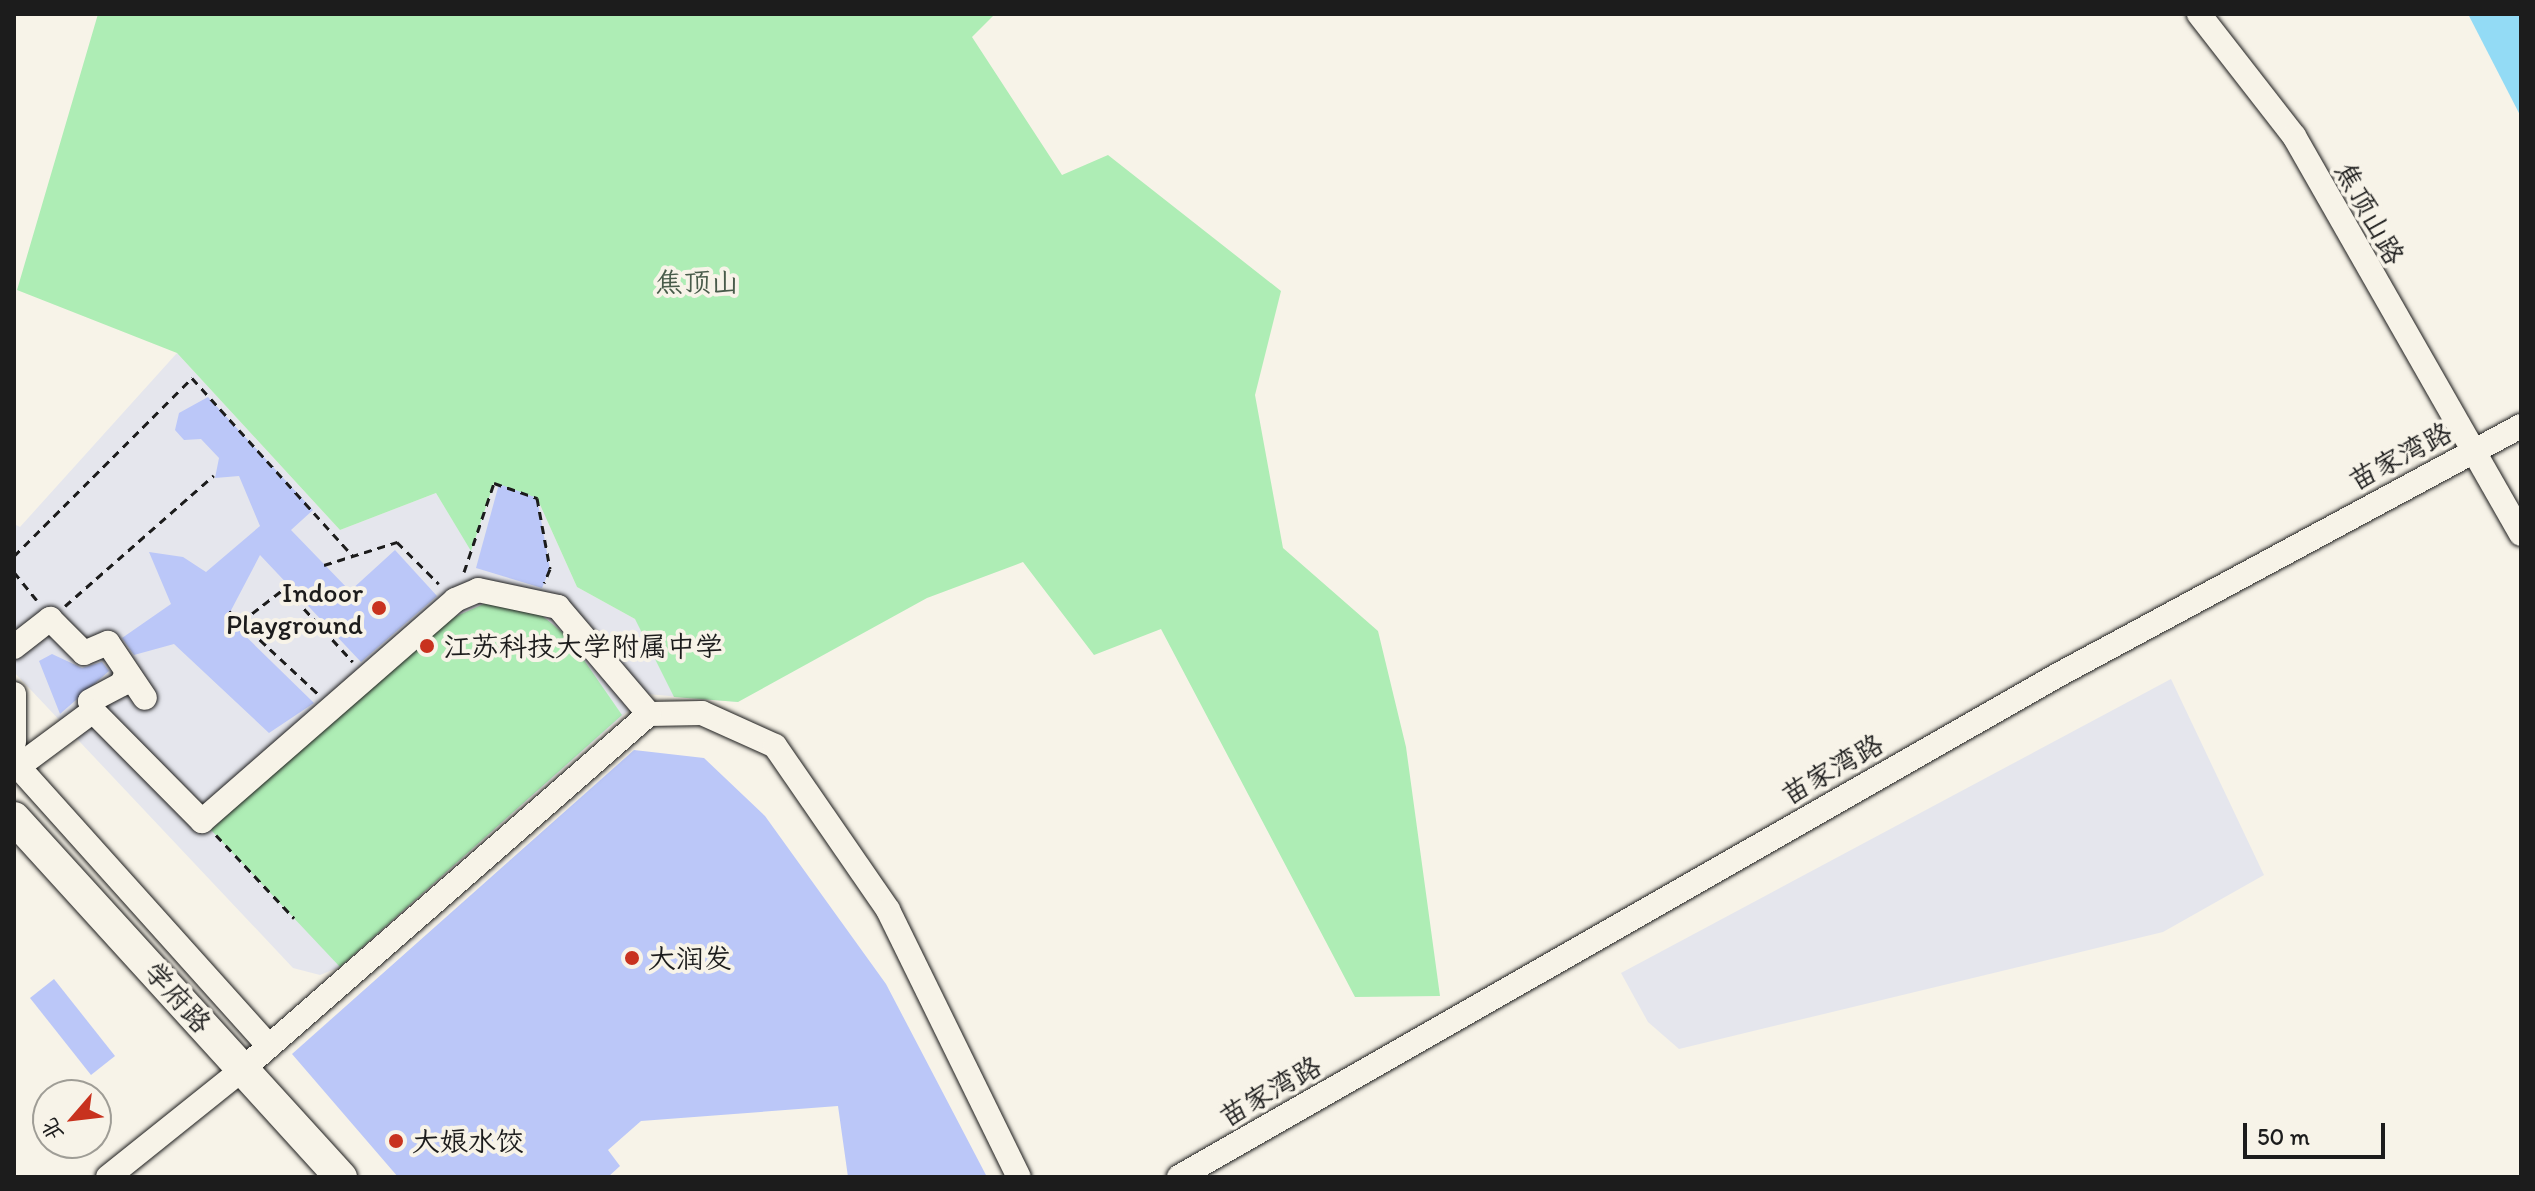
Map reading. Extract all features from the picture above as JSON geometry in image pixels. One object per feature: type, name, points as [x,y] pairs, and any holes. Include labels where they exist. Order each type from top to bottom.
[{"type":"main road","name":"学府路","points":[[14,818],[235,1074],[318,1177]]},
{"type":"main road","name":"学府路","points":[[14,846],[235,1074],[341,1177]]},
{"type":"street","name":"焦顶山路","points":[[2199,14],[2294,136],[2471,453],[2521,534]]},
{"type":"street","name":"苗家湾路","points":[[1179,1177],[2044,683],[2521,426]]},
{"type":"street","points":[[126,674],[122,684],[90,701],[93,711],[202,821],[455,600],[478,590],[558,607],[642,708],[702,713],[775,746],[888,910],[1019,1177]]},
{"type":"street","points":[[14,647],[50,619],[84,653],[108,643],[145,698]]},
{"type":"street","points":[[14,694],[14,742]]},
{"type":"street","points":[[108,1177],[269,1046],[642,708]]},
{"type":"street","points":[[93,711],[16,764],[269,1046]]},
{"type":"path","points":[[14,556],[192,378],[353,556]]},
{"type":"path","points":[[14,572],[50,619],[214,475]]},
{"type":"path","points":[[324,565],[397,542],[455,600],[494,483],[537,498],[550,569],[537,603]]},
{"type":"path","points":[[241,622],[285,588],[367,677]]},
{"type":"path","points":[[229,611],[332,707]]},
{"type":"path","points":[[202,821],[294,918]]},
{"type":"shaded area","name":"江苏科技大学附属中学","points":[[177,353],[340,530],[436,493],[471,550],[494,483],[537,498],[577,587],[635,619],[738,702],[647,694],[340,967],[320,975],[293,968],[14,672],[14,524],[20,527]]},
{"type":"shaded area","points":[[2171,679],[2264,875],[2163,932],[1679,1049],[1648,1022],[1621,973]]},
{"type":"green space","name":"焦顶山","points":[[98,14],[995,14],[972,37],[1062,175],[1108,155],[1281,291],[1255,395],[1283,548],[1378,631],[1406,747],[1440,996],[1355,997],[1161,629],[1094,655],[1023,562],[927,598],[738,702],[674,697],[635,619],[577,587],[537,498],[494,483],[471,551],[436,493],[340,530],[177,353],[17,290]]},
{"type":"green space","points":[[486,603],[534,609],[568,637],[622,715],[340,967],[211,830],[432,627]]},
{"type":"water","points":[[2468,14],[2521,14],[2521,117]]},
{"type":"building","points":[[208,397],[313,510],[291,530],[350,591],[395,550],[437,596],[361,662],[260,555],[227,618],[314,703],[269,733],[174,644],[134,655],[122,638],[171,604],[149,552],[183,557],[206,572],[260,526],[239,476],[215,478],[219,458],[201,439],[184,440],[175,430],[179,413]]},
{"type":"building","points":[[499,484],[537,498],[550,569],[542,588],[476,568]]},
{"type":"building","points":[[52,654],[82,668],[102,662],[109,671],[60,714],[39,661]]},
{"type":"building","name":"大润发","points":[[634,750],[704,758],[765,816],[886,984],[987,1177],[848,1177],[838,1106],[641,1121],[608,1150],[620,1166],[608,1177],[398,1177],[292,1054]]},
{"type":"building","points":[[54,979],[115,1056],[91,1075],[30,998]]},
{"type":"place","name":"Indoor Playground","points":[[379,608]]},
{"type":"place","name":"江苏科技大学附属中学","points":[[427,646]]},
{"type":"place","name":"大润发","points":[[632,958]]},
{"type":"place","name":"大娘水饺","points":[[396,1141]]}]
